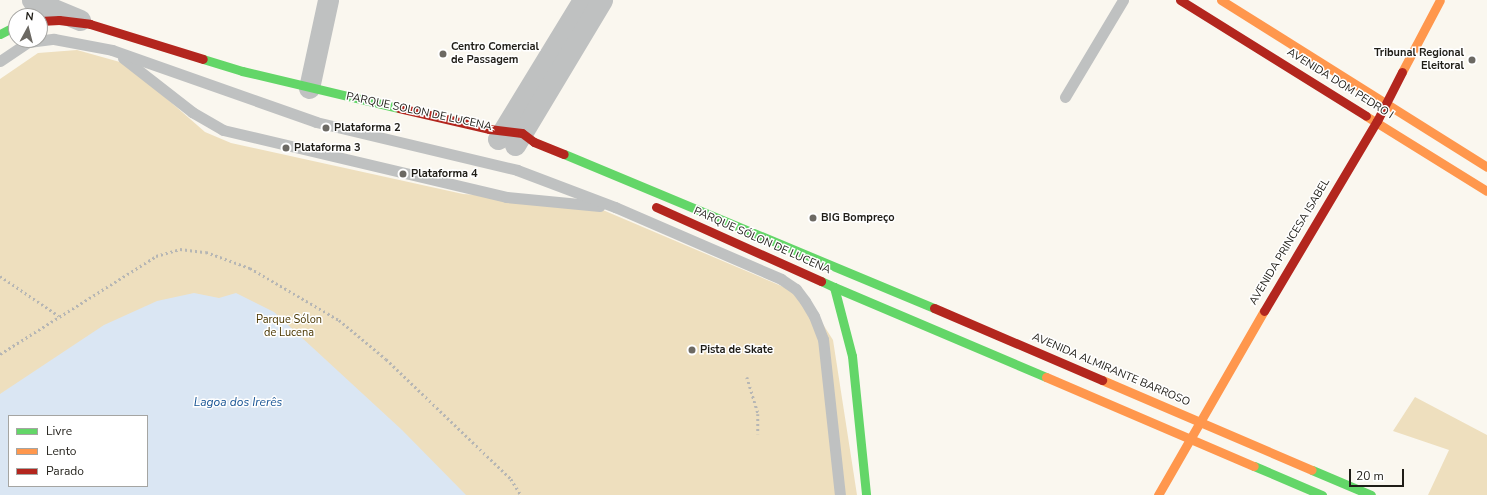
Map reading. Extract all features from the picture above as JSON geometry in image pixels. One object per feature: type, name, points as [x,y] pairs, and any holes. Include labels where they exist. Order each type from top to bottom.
[{"type":"main road","name":"AVENIDA DOM PEDRO I","points":[[1180,0],[1376,120],[1487,191]]},
{"type":"main road","name":"AVENIDA DOM PEDRO I","points":[[1221,0],[1487,167]]},
{"type":"main road","name":"AVENIDA PRINCESA ISABEL","points":[[1158,495],[1189,437],[1386,104],[1440,0]]},
{"type":"main road","points":[[48,21],[59,20],[90,24]]},
{"type":"main road","name":"PARQUE SOLON DE LUCENA","points":[[90,24],[242,71],[511,139],[534,142],[801,251],[840,269]]},
{"type":"main road","points":[[511,139],[542,156]]},
{"type":"main road","name":"PARQUE SÓLON DE LUCENA","points":[[649,204],[834,287],[852,356],[866,495]]},
{"type":"main road","points":[[792,268],[801,251]]},
{"type":"main road","name":"AVENIDA ALMIRANTE BARROSO","points":[[840,269],[1199,420],[1371,495]]},
{"type":"main road","points":[[834,287],[1189,437],[1322,495]]},
{"type":"street","name":"PARQUE SOLON DE LUCENA","points":[[32,0],[90,24]]},
{"type":"street","points":[[309,88],[328,0]]},
{"type":"street","points":[[574,30],[583,0]]},
{"type":"street","points":[[511,139],[574,30],[602,0]]},
{"type":"lane","points":[[1065,97],[1123,0]]},
{"type":"lane","points":[[0,60],[28,42],[54,39],[112,50],[316,122],[517,170],[615,207],[781,279],[796,289],[805,301],[814,316],[823,340],[840,495]]},
{"type":"lane","points":[[112,50],[173,94],[192,112],[222,130],[506,197],[615,207]]},
{"type":"path","points":[[0,354],[156,256],[180,250],[206,252],[250,268],[339,320],[380,354],[511,478],[521,495]]},
{"type":"path","points":[[0,276],[59,316]]},
{"type":"path","points":[[747,377],[758,414],[758,434]]},
{"type":"green space","name":"Parque Sólon de Lucena","points":[[77,50],[127,64],[205,132],[231,143],[463,194],[584,202],[805,296],[833,340],[857,495],[0,495],[0,79],[38,53]]},
{"type":"green space","points":[[1415,397],[1487,435],[1487,495],[1428,495],[1449,450],[1393,431]]},
{"type":"water","name":"Lagoa dos Irerês","points":[[194,293],[219,298],[236,293],[274,312],[402,430],[466,495],[0,495],[0,394],[104,325],[157,301]]},
{"type":"traffic: fast","points":[[0,34],[8,30]]},
{"type":"traffic: fast","points":[[203,59],[242,71],[399,108]]},
{"type":"traffic: fast","points":[[564,154],[934,308]]},
{"type":"traffic: fast","points":[[821,281],[834,287],[852,356],[866,495]]},
{"type":"traffic: fast","points":[[834,287],[1046,377]]},
{"type":"traffic: fast","points":[[1254,466],[1322,495]]},
{"type":"traffic: fast","points":[[1312,470],[1371,495]]},
{"type":"traffic: slow","points":[[1221,0],[1487,167]]},
{"type":"traffic: slow","points":[[1402,72],[1440,0]]},
{"type":"traffic: slow","points":[[1366,116],[1487,191]]},
{"type":"traffic: slow","points":[[1158,495],[1264,311]]},
{"type":"traffic: slow","points":[[1046,377],[1254,466]]},
{"type":"traffic: slow","points":[[1102,380],[1312,470]]},
{"type":"traffic: jam","points":[[1180,0],[1366,116]]},
{"type":"traffic: jam","points":[[48,21],[59,20],[90,24],[203,59]]},
{"type":"traffic: jam","points":[[1264,311],[1377,121],[1402,72]]},
{"type":"traffic: jam","points":[[399,108],[489,129],[522,133],[534,142],[564,154]]},
{"type":"traffic: jam","points":[[656,207],[821,281]]},
{"type":"traffic: jam","points":[[934,308],[1102,380]]},
{"type":"place","name":"Centro Comercial de Passagem","points":[[443,54]]},
{"type":"place","name":"Tribunal Regional Eleitoral","points":[[1472,60]]},
{"type":"place","name":"Plataforma 2","points":[[326,128]]},
{"type":"place","name":"Plataforma 3","points":[[286,148]]},
{"type":"place","name":"Plataforma 4","points":[[403,174]]},
{"type":"place","name":"BIG Bompreço","points":[[813,218]]},
{"type":"place","name":"Pista de Skate","points":[[692,350]]}]
